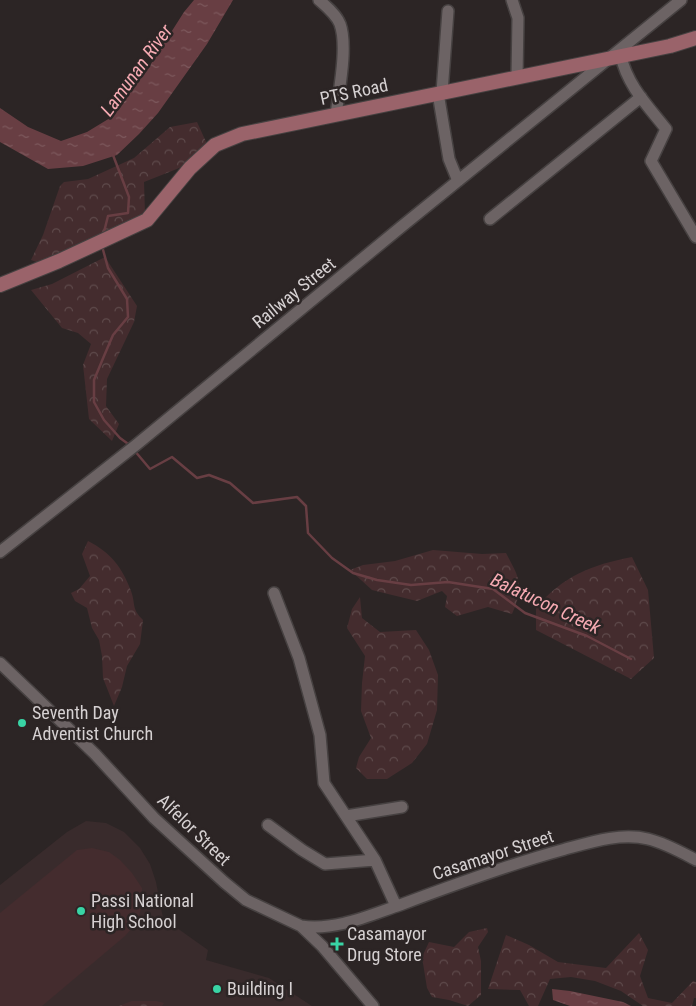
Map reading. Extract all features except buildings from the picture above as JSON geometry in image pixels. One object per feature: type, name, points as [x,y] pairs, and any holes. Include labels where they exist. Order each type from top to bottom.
[{"type":"main road","name":"PTS Road","points":[[0,285],[59,262],[147,220],[190,168],[215,146],[242,134],[440,92],[614,58],[670,46],[696,38]]},
{"type":"street","points":[[319,0],[329,8],[339,23],[344,42],[336,114]]},
{"type":"street","points":[[512,0],[518,18],[517,77]]},
{"type":"street","name":"Railway Street","points":[[0,552],[136,445],[458,181],[614,58],[681,0]]},
{"type":"street","points":[[448,11],[440,92],[449,159],[458,181]]},
{"type":"street","points":[[614,58],[666,129],[651,161],[696,237]]},
{"type":"street","points":[[490,218],[641,96]]},
{"type":"street","points":[[274,593],[299,658],[320,735],[324,784],[375,860],[396,906]]},
{"type":"street","name":"Alfelor Street","points":[[0,663],[95,754],[154,818],[224,882],[246,900],[301,926],[322,946],[373,1006]]},
{"type":"street","points":[[346,816],[402,807]]},
{"type":"street","points":[[268,825],[302,850],[326,864],[375,860]]},
{"type":"street","name":"Casamayor Street","points":[[301,926],[316,928],[335,926],[376,914],[516,863],[588,843],[620,838],[646,838],[675,848],[696,860]]},
{"type":"shaded area","name":"Passi National High School","points":[[86,821],[106,823],[124,832],[140,848],[150,864],[156,882],[163,918],[208,950],[206,960],[269,978],[312,1006],[0,1006],[0,885],[67,832]]},
{"type":"green space","points":[[197,122],[207,144],[197,161],[144,182],[145,214],[39,263],[31,260],[43,235],[60,186],[64,182],[88,179],[134,158],[170,127]]},
{"type":"green space","points":[[105,257],[137,306],[134,322],[107,379],[106,406],[119,424],[112,441],[89,419],[83,365],[91,344],[78,333],[62,328],[31,290],[52,284]]},
{"type":"green space","points":[[88,541],[103,550],[120,568],[131,591],[135,609],[143,620],[140,644],[127,666],[122,687],[114,706],[103,678],[99,640],[92,628],[87,608],[75,601],[71,593],[79,589],[90,576],[82,554]]},
{"type":"green space","points":[[433,550],[482,554],[506,553],[519,582],[518,596],[512,614],[488,607],[457,616],[445,607],[447,596],[442,591],[417,601],[372,590],[350,570],[363,565],[395,561]]},
{"type":"green space","points":[[632,557],[648,590],[654,658],[631,679],[536,630],[536,608],[567,580],[591,568]]},
{"type":"green space","points":[[360,597],[362,618],[380,632],[416,630],[429,650],[438,675],[437,710],[427,744],[412,763],[387,779],[367,779],[356,768],[359,757],[371,738],[361,711],[365,656],[347,628],[352,609]]},
{"type":"green space","points":[[92,848],[109,852],[120,860],[142,888],[142,904],[138,921],[125,936],[42,1006],[0,1006],[0,913],[77,850]]},
{"type":"green space","points":[[487,928],[488,932],[478,947],[481,961],[481,995],[468,1006],[432,997],[427,988],[422,957],[429,942],[454,947],[469,932]]},
{"type":"green space","points":[[639,933],[648,950],[640,976],[648,998],[672,1003],[693,981],[696,982],[696,998],[694,998],[692,1006],[643,1006],[621,991],[595,981],[571,977],[550,979],[538,1006],[529,1006],[520,990],[488,989],[506,935],[529,945],[558,962],[606,968]]},
{"type":"green space","points":[[132,1001],[164,1003],[162,1006],[119,1006]]},
{"type":"water","points":[[194,0],[233,0],[207,44],[158,113],[117,155],[83,166],[48,169],[0,142],[0,108],[28,127],[61,141],[87,132],[110,118],[149,67],[184,12]]},
{"type":"water","points":[[552,989],[623,1002],[631,1006],[570,1006],[553,1000]]},
{"type":"waterway","name":"Balatucon Creek","points":[[103,236],[108,216],[128,213],[129,197],[113,155]]},
{"type":"waterway","name":"Balatucon Creek","points":[[102,246],[108,268],[127,299],[128,317],[113,335],[94,380],[94,402],[104,420],[120,438],[131,446]]},
{"type":"waterway","name":"Balatucon Creek","points":[[134,450],[150,469],[172,457],[197,478],[209,475],[230,483],[253,503],[297,497],[306,506],[308,533],[332,558],[353,573],[377,580],[411,585],[448,582],[493,589],[525,613],[587,636],[631,659]]},
{"type":"place","name":"Seventh Day Adventist Church","points":[[22,723]]},
{"type":"place","name":"Passi National High School","points":[[81,911]]},
{"type":"place","name":"Casamayor Drug Store","points":[[337,944]]},
{"type":"place","name":"Building I","points":[[217,989]]},
{"type":"water label","name":"Lamunan River","points":[[136,70]]}]
